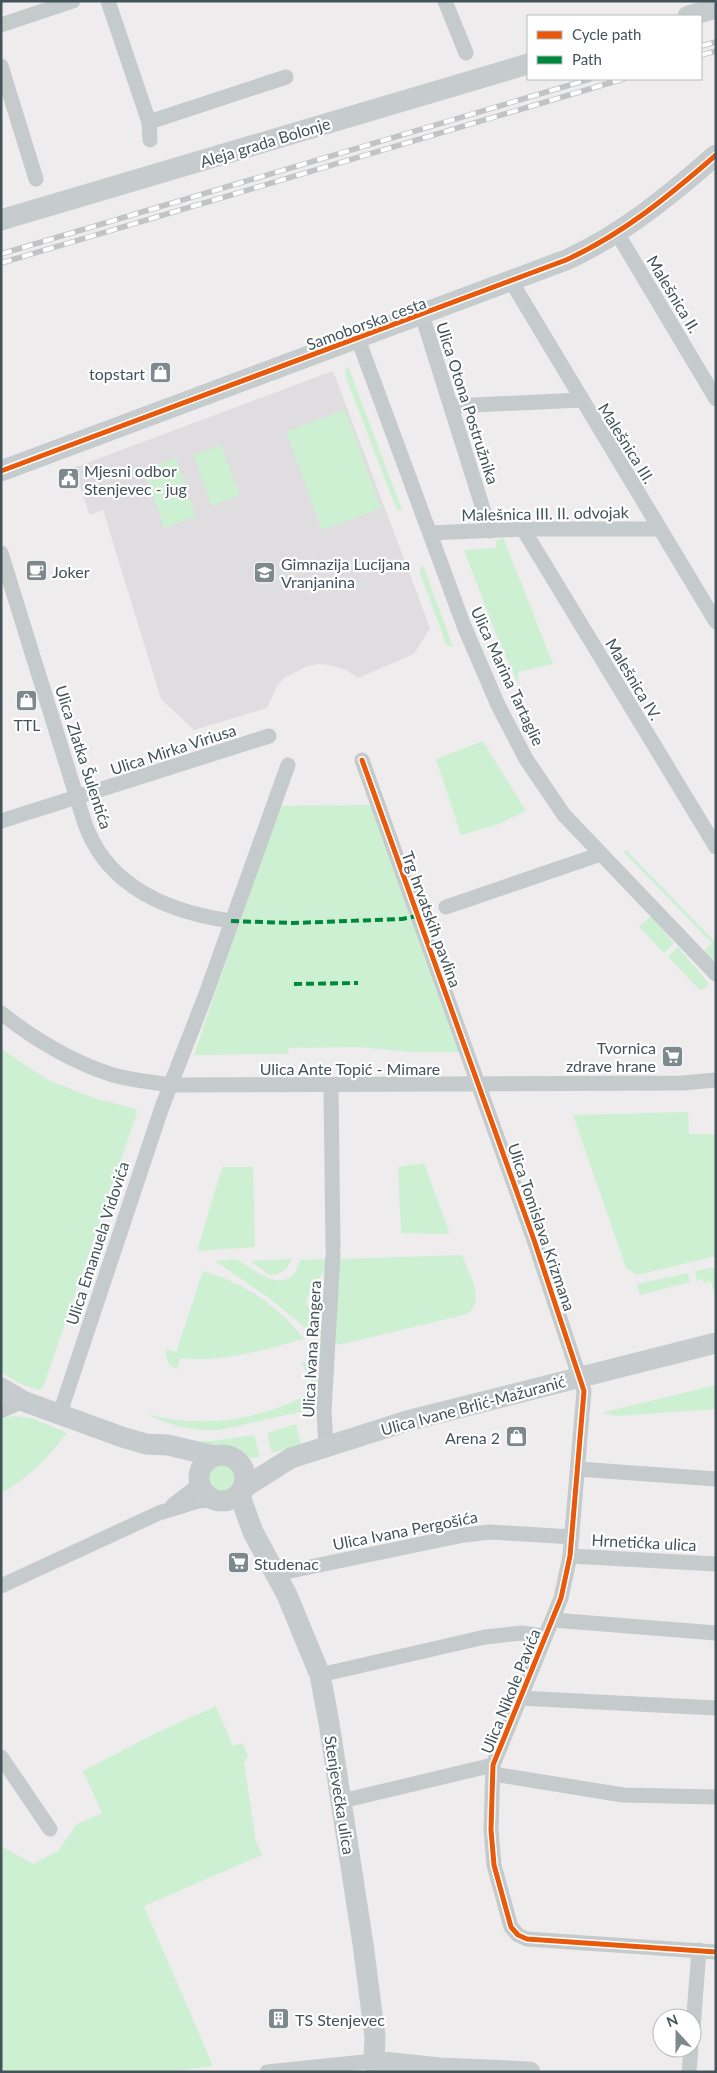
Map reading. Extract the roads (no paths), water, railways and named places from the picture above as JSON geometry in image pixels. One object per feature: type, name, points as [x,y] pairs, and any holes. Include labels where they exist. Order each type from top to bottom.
[{"type":"street","points":[[1,24],[73,1]]},
{"type":"street","points":[[108,1],[149,122],[150,140]]},
{"type":"street","points":[[445,1],[466,53]]},
{"type":"street","points":[[692,15],[716,8]]},
{"type":"street","name":"Aleja grada Bolonje","points":[[1,220],[527,64]]},
{"type":"street","points":[[1,66],[36,179]]},
{"type":"street","points":[[149,122],[286,77]]},
{"type":"street","name":"Samoborska cesta","points":[[1,471],[566,260],[617,233],[670,194],[716,155]]},
{"type":"street","name":"Malešnica II.","points":[[617,233],[716,398]]},
{"type":"street","name":"Malešnica III.","points":[[511,281],[716,622]]},
{"type":"street","name":"Ulica Otona Postružnika","points":[[422,315],[490,531]]},
{"type":"street","name":"Ulica Marina Tartaglie","points":[[358,339],[479,663],[526,759],[558,807],[716,974]]},
{"type":"street","points":[[452,406],[581,400]]},
{"type":"street","name":"Malešnica III. II. odvojak","points":[[430,533],[523,529],[660,529]]},
{"type":"street","name":"Malešnica IV.","points":[[523,529],[716,847]]},
{"type":"street","name":"Ulica Zlatka Šulentića","points":[[1,553],[76,798],[86,826],[99,852],[129,884],[149,898],[176,909],[231,921]]},
{"type":"street","name":"Ulica Mirka Viriusa","points":[[1,821],[269,736]]},
{"type":"street","name":"Trg hrvatskih pavlina","points":[[362,760],[479,1085]]},
{"type":"street","points":[[170,1085],[206,994],[288,765]]},
{"type":"street","name":"Trg hrvatskih pavlina","points":[[446,907],[601,854]]},
{"type":"street","name":"Ulica Ante Topić - Mimare","points":[[1,1013],[48,1046],[89,1066],[114,1075],[170,1085],[682,1084],[716,1080]]},
{"type":"street","name":"Ulica Emanuela Vidovića","points":[[60,1414],[118,1234],[170,1085]]},
{"type":"street","name":"Ulica Tomislava Krizmana","points":[[479,1085],[579,1377]]},
{"type":"street","name":"Ulica Ivana Rangera","points":[[326,1446],[324,1411],[333,1251],[331,1086]]},
{"type":"street","name":"Ulica Ivane Brlić-Mažuranić","points":[[236,1459],[254,1462],[290,1458],[407,1421],[716,1343]]},
{"type":"street","name":"Ulica Nikole Pavića","points":[[579,1377],[584,1397],[570,1556],[561,1598],[519,1698],[493,1770],[491,1830],[494,1865],[511,1927],[518,1935],[527,1939],[716,1952]]},
{"type":"street","points":[[1,1388],[23,1401],[146,1444],[189,1466],[199,1479],[203,1491],[217,1500]]},
{"type":"street","points":[[1,1410],[23,1401]]},
{"type":"street","points":[[146,1444],[168,1445],[214,1456]]},
{"type":"street","points":[[1,1586],[159,1513],[194,1489],[202,1466],[214,1456],[222,1454],[236,1459],[244,1471],[245,1479],[242,1489],[234,1498],[198,1501],[159,1513]]},
{"type":"street","name":"Ulica Ivane Brlić-Mažuranić","points":[[242,1489],[290,1458]]},
{"type":"street","points":[[578,1469],[716,1479]]},
{"type":"street","name":"Stenjevečka ulica","points":[[242,1489],[241,1499],[253,1532],[301,1626],[320,1675],[342,1801],[373,2016],[374,2066]]},
{"type":"street","name":"Stenjevečka ulica","points":[[217,1500],[234,1509],[253,1532]]},
{"type":"street","name":"Ulica Ivana Pergošića","points":[[276,1574],[464,1535],[490,1532],[572,1537]]},
{"type":"street","name":"Hrnetićka ulica","points":[[570,1556],[716,1564]]},
{"type":"street","points":[[553,1620],[716,1633]]},
{"type":"street","points":[[320,1675],[485,1638],[521,1634],[545,1636]]},
{"type":"street","points":[[519,1698],[716,1708]]},
{"type":"street","points":[[1,1757],[50,1828]]},
{"type":"street","points":[[342,1801],[493,1770]]},
{"type":"street","name":"Ulica Nikole Pavića","points":[[493,1770],[623,1795],[716,1797]]},
{"type":"street","points":[[695,2008],[699,1950]]},
{"type":"street","points":[[689,2072],[690,2058]]},
{"type":"street","points":[[267,2072],[374,2066],[530,2072]]},
{"type":"railway","points":[[702,46],[716,42]]},
{"type":"railway","points":[[702,55],[716,51]]},
{"type":"railway","points":[[1,254],[587,80]]},
{"type":"railway","points":[[1,263],[620,80]]},
{"type":"place","name":"topstart","points":[[161,373]]},
{"type":"place","name":"Mjesni odbor Stenjevec - jug","points":[[68,479]]},
{"type":"place","name":"Joker","points":[[36,571]]},
{"type":"place","name":"Gimnazija Lucijana Vranjanina","points":[[265,572]]},
{"type":"place","name":"TTL","points":[[27,700]]},
{"type":"place","name":"Tvornica zdrave hrane","points":[[672,1056]]},
{"type":"place","name":"Arena 2","points":[[516,1437]]},
{"type":"place","name":"Studenac","points":[[238,1563]]},
{"type":"place","name":"TS Stenjevec","points":[[279,2019]]}]
